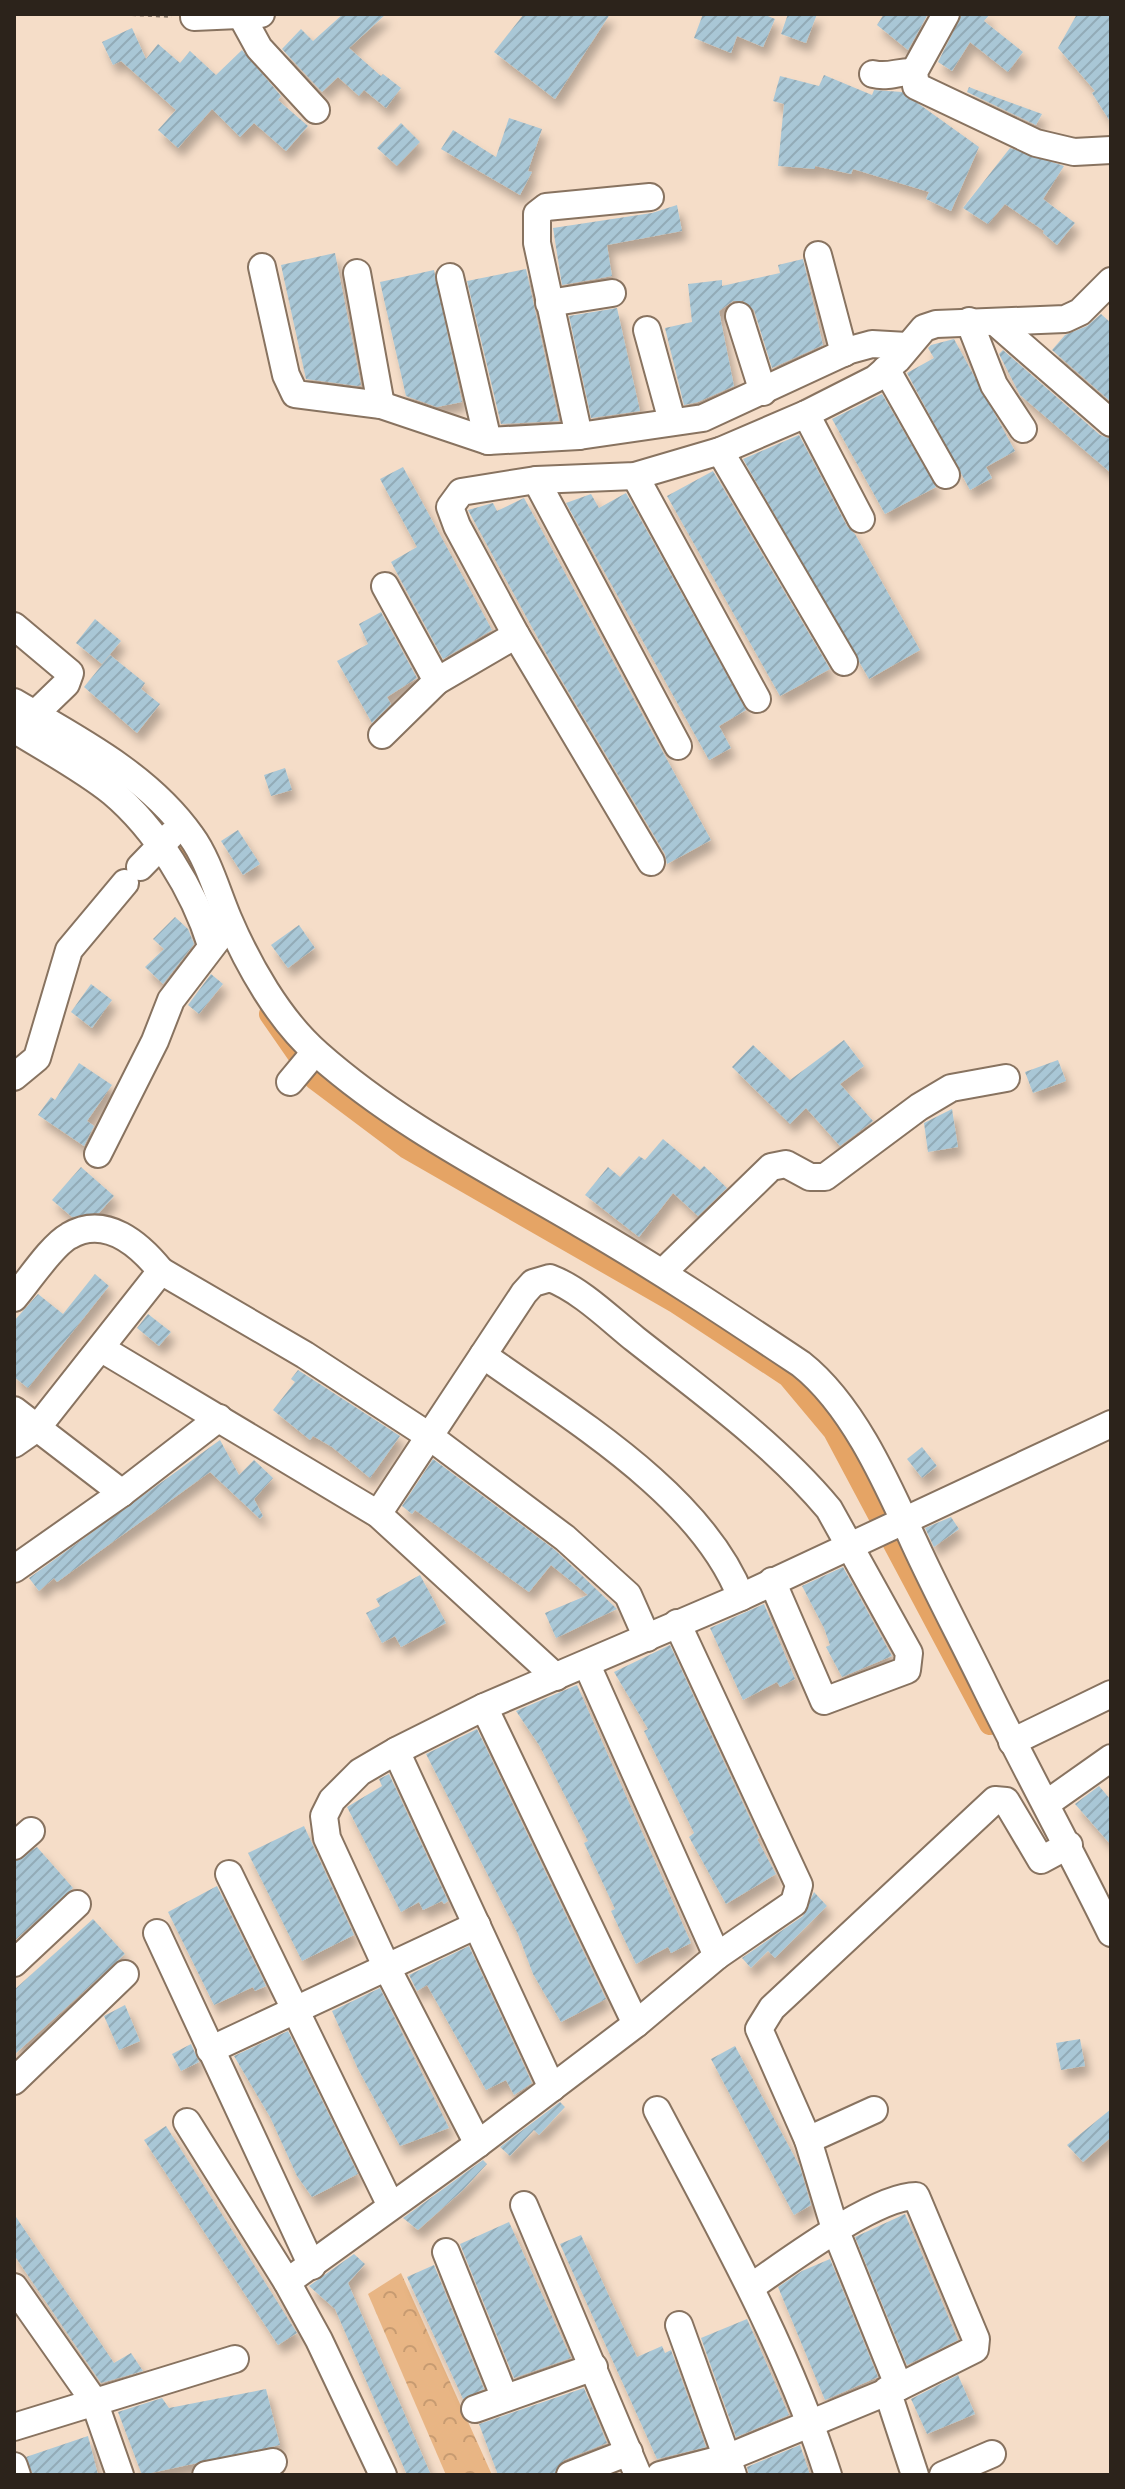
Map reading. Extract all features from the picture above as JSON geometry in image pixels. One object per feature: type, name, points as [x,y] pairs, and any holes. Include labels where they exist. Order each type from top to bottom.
[{"type":"street","points":[[946,14],[914,72],[916,86],[924,93],[1036,143],[1074,152],[1111,150]]},
{"type":"street","points":[[194,16],[251,16],[259,48],[316,110]]},
{"type":"street","points":[[873,74],[889,77],[905,71],[914,72]]},
{"type":"street","points":[[579,436],[537,243],[537,214],[546,207],[650,197]]},
{"type":"street","points":[[818,255],[844,353]]},
{"type":"street","points":[[262,267],[290,388],[303,397],[381,405],[488,441],[579,436],[703,418],[844,353],[872,344],[907,346]]},
{"type":"street","points":[[357,273],[381,405]]},
{"type":"street","points":[[450,277],[488,441]]},
{"type":"street","points":[[651,862],[516,635],[451,514],[450,507],[461,492],[536,480],[635,476],[720,451],[806,414],[886,369],[924,328],[936,324],[982,321],[1065,319],[1080,312],[1108,289]]},
{"type":"street","points":[[549,303],[612,293]]},
{"type":"street","points":[[739,316],[763,392]]},
{"type":"street","points":[[982,321],[1111,423]]},
{"type":"street","points":[[982,321],[994,385],[1023,429]]},
{"type":"street","points":[[647,330],[672,421]]},
{"type":"street","points":[[886,369],[946,475]]},
{"type":"street","points":[[806,414],[861,519]]},
{"type":"street","points":[[720,451],[844,662]]},
{"type":"street","points":[[635,476],[757,699]]},
{"type":"street","points":[[536,480],[678,746]]},
{"type":"street","points":[[385,586],[437,681]]},
{"type":"street","points":[[14,626],[70,673],[66,684],[21,715],[120,767],[168,806],[171,835],[199,913],[221,934],[281,1011],[304,1065],[663,1272],[809,1370],[866,1445],[900,1522],[1046,1804],[1059,1851],[1111,1933]]},
{"type":"street","points":[[382,735],[437,681],[516,635]]},
{"type":"street","points":[[14,1077],[37,1058],[69,950],[171,835]]},
{"type":"street","points":[[98,1154],[155,1041],[171,1000],[221,934]]},
{"type":"street","points":[[663,1272],[771,1167],[786,1164],[810,1177],[825,1177],[919,1107],[951,1088],[1006,1078]]},
{"type":"street","points":[[14,1298],[70,1235],[103,1231],[127,1236],[161,1271],[305,1355],[429,1436],[565,1538],[620,1586],[635,1605],[647,1638]]},
{"type":"street","points":[[14,1444],[37,1428],[161,1271]]},
{"type":"street","points":[[378,1514],[533,1283],[544,1278],[558,1281],[741,1423],[802,1479],[855,1543],[909,1653],[907,1670],[824,1701],[772,1581]]},
{"type":"street","points":[[102,1349],[378,1514],[556,1677]]},
{"type":"street","points":[[483,1355],[628,1459],[705,1533],[729,1568],[741,1597]]},
{"type":"street","points":[[14,1410],[122,1493]]},
{"type":"street","points":[[14,1569],[122,1493],[219,1418]]},
{"type":"street","points":[[478,2144],[386,1966],[327,1838],[323,1822],[332,1800],[350,1781],[396,1751],[484,1707],[741,1597],[1111,1424]]},
{"type":"street","points":[[287,2282],[478,2144],[636,2024],[717,1956],[794,1903],[799,1885],[677,1623]]},
{"type":"street","points":[[587,1665],[717,1956]]},
{"type":"street","points":[[1012,1742],[1111,1694]]},
{"type":"street","points":[[484,1707],[636,2024]]},
{"type":"street","points":[[396,1751],[552,2088]]},
{"type":"street","points":[[1046,1804],[1111,1758]]},
{"type":"street","points":[[915,2475],[893,2389],[835,2229],[808,2140],[759,2029],[764,2017],[995,1800],[1006,1801],[1037,1855],[1059,1851]]},
{"type":"street","points":[[229,1874],[391,2206]]},
{"type":"street","points":[[14,1963],[77,1904]]},
{"type":"street","points":[[210,2050],[477,1925]]},
{"type":"street","points":[[157,1933],[312,2266]]},
{"type":"street","points":[[14,2081],[125,1974]]},
{"type":"street","points":[[657,2110],[751,2287],[811,2422],[828,2475]]},
{"type":"street","points":[[808,2140],[874,2110]]},
{"type":"street","points":[[187,2122],[287,2282],[319,2340],[383,2475]]},
{"type":"street","points":[[660,2475],[731,2466],[811,2422],[971,2353],[976,2345],[919,2199],[911,2196],[835,2229],[751,2287]]},
{"type":"street","points":[[524,2205],[633,2464],[570,2475]]},
{"type":"street","points":[[446,2252],[504,2396]]},
{"type":"street","points":[[14,2287],[94,2401],[120,2475]]},
{"type":"street","points":[[679,2325],[731,2466]]},
{"type":"street","points":[[14,2427],[235,2359]]},
{"type":"street","points":[[475,2409],[504,2396],[594,2367]]},
{"type":"street","points":[[943,2475],[992,2454]]},
{"type":"street","points":[[206,2475],[273,2462]]},
{"type":"street","points":[[14,2466],[17,2475]]},
{"type":"path","points":[[132,14],[194,16]]},
{"type":"green space","points":[[401,2273],[492,2475],[446,2475],[368,2294]]},
{"type":"building","points":[[343,14],[386,14],[349,48],[381,76],[383,74],[401,88],[386,108],[364,90],[359,96],[338,77],[322,92],[282,49],[301,29],[313,41]]},
{"type":"building","points":[[524,14],[610,14],[555,99],[494,52]]},
{"type":"building","points":[[703,14],[763,14],[775,19],[763,47],[737,36],[731,53],[694,38]]},
{"type":"building","points":[[788,14],[817,14],[806,43],[781,34]]},
{"type":"building","points":[[884,14],[928,14],[908,50],[877,25]]},
{"type":"building","points":[[962,14],[990,14],[984,21],[1023,52],[1008,72],[970,42],[952,71],[938,62]]},
{"type":"building","points":[[1077,14],[1111,14],[1111,123],[1092,93],[1095,91],[1058,48]]},
{"type":"building","points":[[132,28],[146,59],[158,44],[180,63],[190,51],[216,75],[242,50],[281,96],[278,100],[308,126],[286,151],[254,123],[240,137],[212,109],[178,148],[158,130],[176,110],[121,61],[113,65],[102,42]]},
{"type":"building","points":[[824,75],[872,95],[874,90],[902,92],[979,147],[951,211],[926,199],[929,192],[853,169],[851,174],[815,166],[815,169],[778,166],[784,104],[773,101],[780,76],[819,86]]},
{"type":"building","points":[[969,87],[1042,114],[1036,125],[967,92]]},
{"type":"building","points":[[509,118],[542,129],[528,171],[532,172],[520,195],[441,149],[453,130],[496,157]]},
{"type":"building","points":[[401,123],[420,142],[397,166],[377,148]]},
{"type":"building","points":[[1010,148],[1064,166],[1043,199],[1075,223],[1057,245],[1044,231],[1005,204],[988,224],[963,208]]},
{"type":"building","points":[[677,205],[682,231],[607,245],[612,276],[562,285],[553,228],[652,213]]},
{"type":"building","points":[[335,253],[361,385],[358,386],[306,379],[281,265]]},
{"type":"building","points":[[803,259],[823,345],[772,368],[754,310],[743,301],[733,301],[719,311],[734,386],[684,405],[665,328],[692,322],[688,284],[722,280],[722,286],[780,273],[778,265]]},
{"type":"building","points":[[526,269],[559,421],[501,424],[467,281]]},
{"type":"building","points":[[434,270],[462,402],[437,407],[406,396],[380,282]]},
{"type":"building","points":[[617,308],[640,411],[591,418],[569,316]]},
{"type":"building","points":[[1101,314],[1111,323],[1110,401],[1052,350],[1065,335],[1087,326]]},
{"type":"building","points":[[954,339],[1015,451],[986,467],[992,478],[970,490],[907,373],[934,358],[928,348],[931,345]]},
{"type":"building","points":[[1003,350],[1100,435],[1111,439],[1111,473],[1020,395],[999,354]]},
{"type":"building","points":[[882,394],[936,487],[885,514],[832,419]]},
{"type":"building","points":[[799,435],[847,526],[855,534],[920,650],[869,679],[743,459]]},
{"type":"building","points":[[403,467],[492,630],[443,659],[391,562],[417,547],[380,479]]},
{"type":"building","points":[[713,471],[830,669],[780,696],[667,496]]},
{"type":"building","points":[[626,493],[746,710],[719,726],[731,748],[709,760],[566,503],[591,494],[599,508]]},
{"type":"building","points":[[524,498],[711,840],[667,864],[665,854],[552,664],[468,510],[493,503],[497,511]]},
{"type":"building","points":[[381,612],[417,678],[387,697],[391,704],[372,723],[337,661],[368,644],[359,624]]},
{"type":"building","points":[[95,619],[121,641],[102,664],[76,643]]},
{"type":"building","points":[[110,655],[145,683],[141,689],[160,704],[137,733],[84,687]]},
{"type":"building","points":[[285,768],[292,790],[271,796],[264,775]]},
{"type":"building","points":[[238,830],[260,864],[243,875],[221,841]]},
{"type":"building","points":[[175,917],[188,929],[194,944],[163,984],[145,967],[164,949],[153,939]]},
{"type":"building","points":[[299,925],[315,948],[288,968],[271,945]]},
{"type":"building","points":[[211,974],[223,984],[199,1014],[188,1005]]},
{"type":"building","points":[[91,984],[112,1000],[92,1028],[71,1012]]},
{"type":"building","points":[[844,1040],[864,1066],[840,1084],[873,1121],[840,1146],[806,1108],[790,1124],[732,1067],[753,1045],[790,1080]]},
{"type":"building","points":[[1058,1060],[1066,1081],[1033,1093],[1025,1072]]},
{"type":"building","points":[[79,1063],[112,1085],[87,1121],[94,1126],[84,1146],[38,1115],[51,1097],[55,1100]]},
{"type":"building","points":[[952,1109],[958,1147],[928,1152],[924,1123]]},
{"type":"building","points":[[663,1139],[700,1170],[704,1166],[727,1188],[698,1216],[673,1193],[639,1237],[585,1195],[608,1167],[620,1177],[639,1156],[645,1160]]},
{"type":"building","points":[[81,1167],[114,1196],[99,1213],[72,1217],[52,1200]]},
{"type":"building","points":[[95,1274],[109,1286],[28,1388],[14,1377],[14,1321],[38,1294],[63,1314]]},
{"type":"building","points":[[148,1314],[171,1332],[159,1346],[137,1328]]},
{"type":"building","points":[[298,1370],[400,1436],[370,1478],[332,1447],[313,1436],[310,1440],[273,1410],[295,1382],[291,1379]]},
{"type":"building","points":[[220,1440],[239,1475],[254,1460],[273,1478],[254,1499],[263,1516],[260,1519],[210,1472],[57,1582],[54,1578],[39,1591],[29,1578]]},
{"type":"building","points":[[922,1447],[937,1466],[922,1478],[907,1459]]},
{"type":"building","points":[[433,1459],[555,1550],[617,1609],[556,1638],[545,1613],[588,1595],[551,1565],[529,1592],[415,1510],[412,1514],[402,1506]]},
{"type":"building","points":[[951,1517],[959,1529],[934,1547],[925,1528]]},
{"type":"building","points":[[843,1567],[892,1656],[842,1677],[826,1647],[830,1645],[824,1628],[802,1586]]},
{"type":"building","points":[[420,1575],[446,1623],[401,1647],[395,1636],[382,1643],[366,1613],[380,1606],[376,1599]]},
{"type":"building","points":[[764,1604],[795,1679],[780,1687],[777,1682],[743,1700],[710,1628]]},
{"type":"building","points":[[670,1645],[757,1839],[776,1874],[726,1904],[689,1837],[694,1833],[644,1731],[648,1729],[614,1672]]},
{"type":"building","points":[[577,1685],[691,1943],[671,1953],[668,1947],[636,1964],[611,1911],[615,1909],[584,1843],[588,1841],[539,1745],[516,1711]]},
{"type":"building","points":[[477,1729],[606,1999],[561,2022],[533,1974],[518,1934],[426,1754]]},
{"type":"building","points":[[389,1774],[448,1901],[444,1904],[442,1901],[423,1910],[419,1902],[401,1912],[347,1807],[382,1786],[379,1779]]},
{"type":"building","points":[[1099,1786],[1111,1800],[1111,1845],[1075,1804]]},
{"type":"building","points":[[304,1826],[354,1935],[302,1961],[248,1853]]},
{"type":"building","points":[[37,1847],[73,1888],[14,1941],[14,1862]]},
{"type":"building","points":[[217,1886],[266,1986],[255,1991],[253,1987],[214,2005],[168,1912]]},
{"type":"building","points":[[814,1892],[827,1906],[775,1958],[768,1951],[751,1968],[742,1958],[803,1916]]},
{"type":"building","points":[[93,1919],[125,1954],[14,2055],[14,1990]]},
{"type":"building","points":[[469,1946],[532,2083],[514,2095],[506,2080],[486,2090],[427,1985],[417,1991],[409,1975]]},
{"type":"building","points":[[380,1988],[449,2128],[400,2146],[358,2069],[332,2011]]},
{"type":"building","points":[[125,2005],[140,2041],[119,2050],[104,2016]]},
{"type":"building","points":[[288,2031],[358,2174],[312,2197],[297,2176],[270,2117],[234,2056]]},
{"type":"building","points":[[1080,2039],[1085,2066],[1061,2070],[1056,2043]]},
{"type":"building","points":[[191,2044],[199,2062],[181,2071],[172,2054]]},
{"type":"building","points":[[735,2046],[800,2167],[811,2205],[794,2215],[711,2059]]},
{"type":"building","points":[[560,2102],[565,2107],[539,2135],[534,2130],[510,2156],[500,2147]]},
{"type":"building","points":[[1111,2109],[1111,2137],[1083,2162],[1067,2145]]},
{"type":"building","points":[[166,2126],[297,2333],[278,2345],[144,2140]]},
{"type":"building","points":[[483,2160],[487,2164],[463,2190],[418,2230],[403,2218]]},
{"type":"building","points":[[14,2214],[114,2363],[131,2353],[143,2371],[101,2383],[14,2255]]},
{"type":"building","points":[[905,2214],[958,2340],[907,2365],[855,2237]]},
{"type":"building","points":[[509,2222],[571,2358],[514,2378],[460,2244]]},
{"type":"building","points":[[581,2235],[637,2357],[662,2346],[665,2353],[671,2350],[706,2447],[657,2459],[560,2244]]},
{"type":"building","points":[[354,2254],[365,2264],[348,2283],[431,2475],[407,2475],[335,2309],[309,2286]]},
{"type":"building","points":[[830,2259],[878,2377],[825,2400],[778,2287],[802,2271]]},
{"type":"building","points":[[434,2265],[484,2389],[463,2399],[407,2277]]},
{"type":"building","points":[[747,2319],[789,2415],[736,2437],[701,2338]]},
{"type":"building","points":[[958,2375],[975,2414],[927,2434],[911,2399]]},
{"type":"building","points":[[584,2388],[607,2443],[564,2460],[554,2475],[498,2475],[479,2424]]},
{"type":"building","points":[[266,2389],[280,2445],[142,2475],[118,2412],[162,2398],[169,2408]]},
{"type":"building","points":[[88,2436],[98,2475],[33,2475],[26,2457]]},
{"type":"building","points":[[800,2445],[810,2475],[749,2475],[747,2467]]},
{"type":"waterway","points":[[143,798],[186,853],[210,899]]},
{"type":"waterway","points":[[270,1014],[315,1079],[407,1148],[677,1303],[788,1376],[834,1431],[990,1724]]}]
